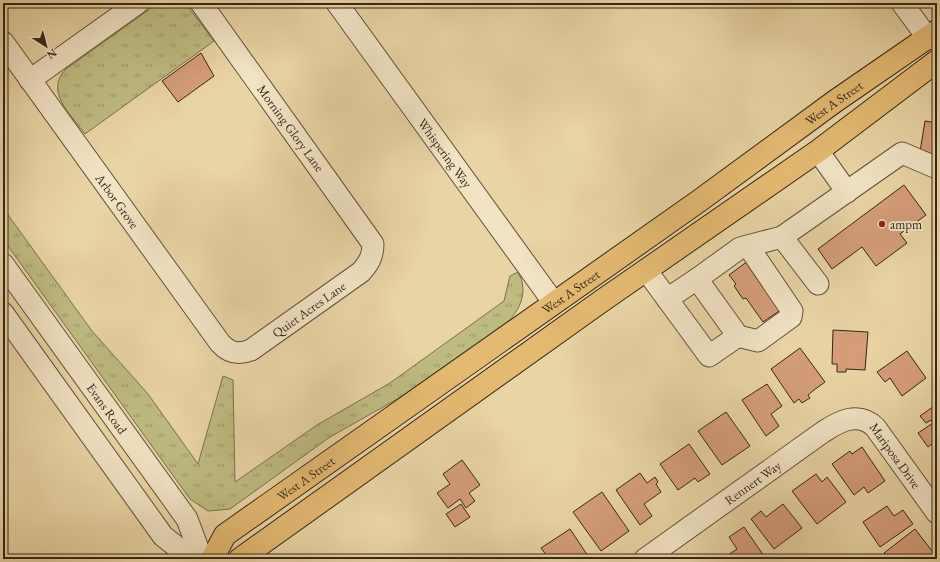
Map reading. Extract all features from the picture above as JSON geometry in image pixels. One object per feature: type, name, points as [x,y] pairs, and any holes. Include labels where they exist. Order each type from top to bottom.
[{"type":"main road","name":"West A Street","points":[[212,559],[225,535],[699,201],[834,102],[934,36]]},
{"type":"main road","name":"West A Street","points":[[240,559],[646,270],[818,151],[937,61]]},
{"type":"street","points":[[30,80],[138,3]]},
{"type":"street","name":"Morning Glory Lane","points":[[201,3],[371,239],[373,244],[372,255]]},
{"type":"street","name":"Whispering Way","points":[[337,3],[554,303]]},
{"type":"street","points":[[902,3],[934,36]]},
{"type":"street","name":"Arbor Grove","points":[[3,42],[220,343],[226,349],[237,353]]},
{"type":"street","points":[[818,151],[847,192]]},
{"type":"street","points":[[667,299],[740,248],[782,237],[902,153],[937,168]]},
{"type":"street","points":[[782,237],[818,284]]},
{"type":"street","points":[[697,279],[738,336],[758,341],[791,317],[792,311],[748,246]]},
{"type":"street","name":"Quiet Acres Lane","points":[[237,353],[251,350],[361,272],[369,264],[372,255]]},
{"type":"street","name":"Evans Road","points":[[3,264],[187,519],[202,559]]},
{"type":"street","points":[[646,270],[709,356],[738,336]]},
{"type":"street","points":[[3,313],[163,536],[192,559]]},
{"type":"street","name":"Rennert Way","points":[[645,559],[823,432],[850,418],[866,420]]},
{"type":"street","name":"Mariposa Drive","points":[[866,420],[875,427],[937,513]]},
{"type":"green space","points":[[158,3],[185,3],[214,41],[85,134],[62,103],[58,86],[60,77],[66,69]]},
{"type":"green space","points":[[3,208],[92,331],[148,394],[198,464],[223,376],[233,380],[235,482],[317,425],[390,383],[504,301],[510,276],[518,272],[523,285],[522,298],[517,310],[509,321],[399,398],[330,437],[230,509],[208,511],[190,499],[3,239]]},
{"type":"building","points":[[201,53],[214,76],[178,102],[162,81]]},
{"type":"building","points":[[925,121],[937,123],[937,161],[919,158]]},
{"type":"building","name":"ampm","points":[[904,185],[926,215],[900,234],[907,243],[876,266],[862,247],[832,269],[818,249]]},
{"type":"building","points":[[748,261],[782,309],[763,322],[746,298],[743,299],[734,286],[736,284],[729,275]]},
{"type":"building","points":[[833,330],[868,332],[865,370],[846,369],[846,372],[837,372],[837,364],[832,364]]},
{"type":"building","points":[[800,348],[825,382],[808,395],[810,398],[802,403],[799,399],[794,403],[771,369]]},
{"type":"building","points":[[907,351],[926,378],[902,396],[890,378],[885,382],[877,372]]},
{"type":"building","points":[[767,384],[782,406],[771,414],[779,426],[766,436],[742,400]]},
{"type":"building","points":[[937,404],[937,440],[928,447],[918,433],[933,423],[931,420],[926,423],[920,416]]},
{"type":"building","points":[[726,412],[750,446],[722,465],[698,431]]},
{"type":"building","points":[[689,444],[710,474],[698,482],[695,478],[678,490],[660,464]]},
{"type":"building","points":[[862,447],[885,481],[868,493],[864,487],[854,495],[832,464],[850,451],[852,454]]},
{"type":"building","points":[[462,460],[480,485],[469,493],[475,501],[466,508],[460,499],[448,508],[437,493],[450,484],[443,474]]},
{"type":"building","points":[[640,473],[647,483],[655,477],[658,482],[656,484],[661,492],[644,504],[652,516],[640,525],[616,490]]},
{"type":"building","points":[[816,474],[822,482],[827,477],[846,502],[817,524],[792,491]]},
{"type":"building","points":[[602,492],[629,531],[601,551],[573,512]]},
{"type":"building","points":[[461,504],[470,517],[455,527],[446,514]]},
{"type":"building","points":[[783,504],[802,528],[774,549],[751,519],[761,511],[766,517]]},
{"type":"building","points":[[887,506],[894,516],[903,510],[913,524],[880,547],[863,522]]},
{"type":"building","points":[[744,527],[766,559],[731,559],[728,555],[737,549],[729,537]]},
{"type":"building","points":[[570,529],[590,559],[549,559],[541,548]]},
{"type":"building","points":[[915,529],[936,556],[932,559],[889,559],[884,553]]},
{"type":"place","name":"ampm","points":[[882,224]]}]
